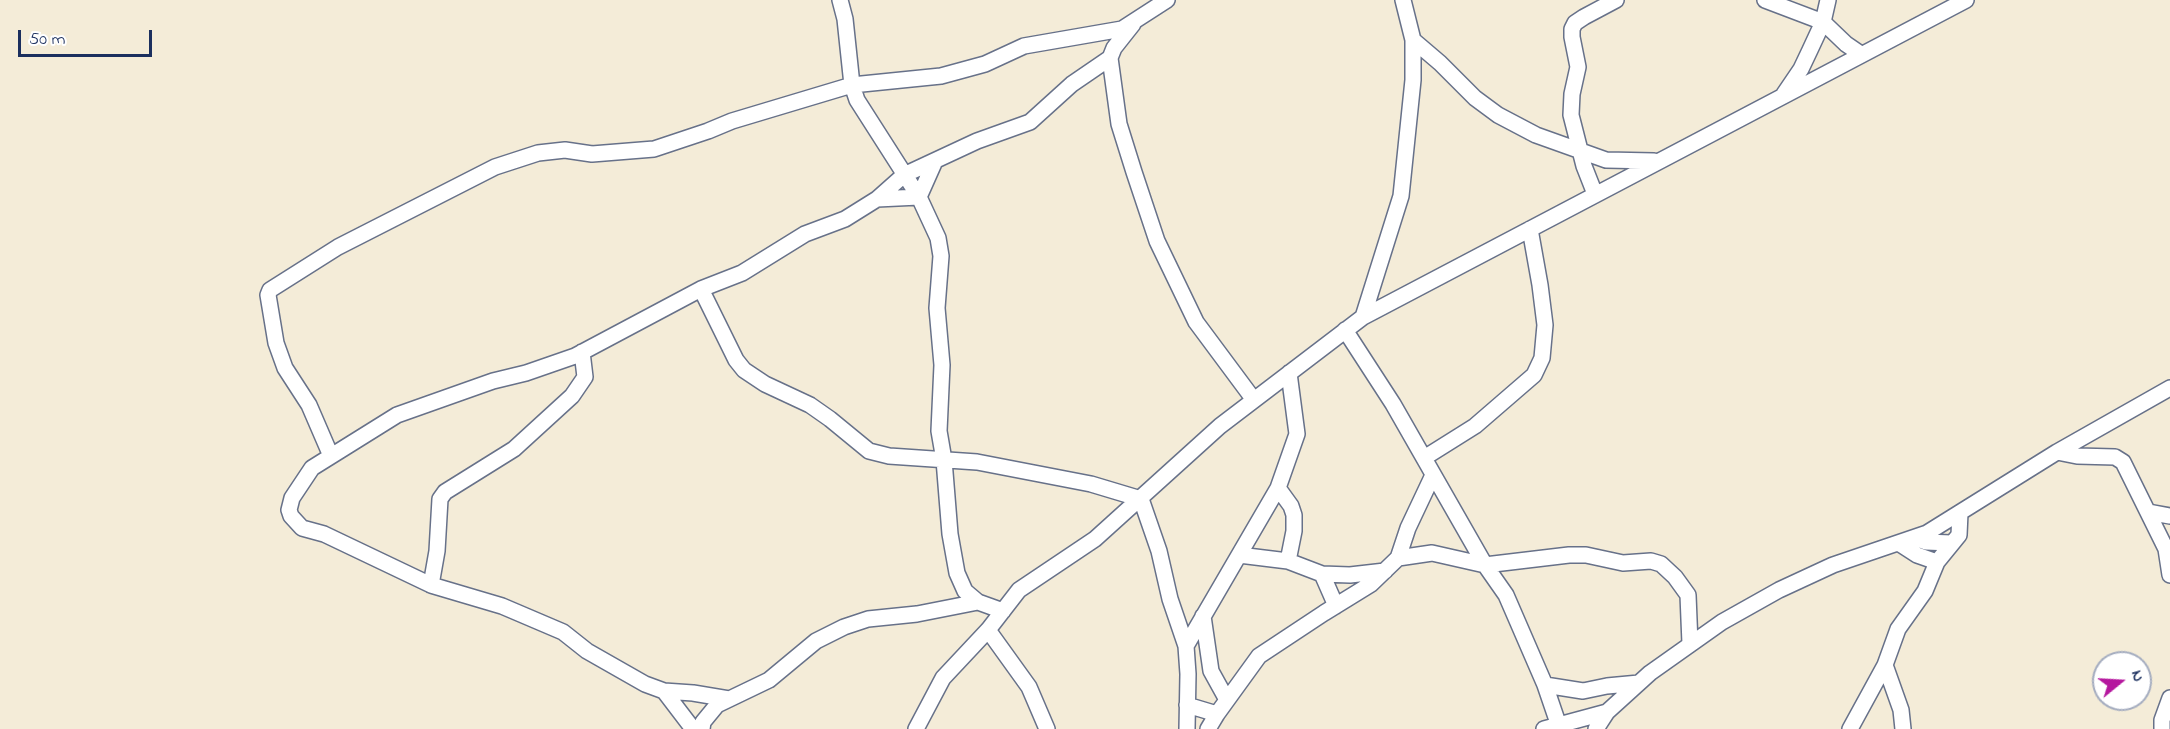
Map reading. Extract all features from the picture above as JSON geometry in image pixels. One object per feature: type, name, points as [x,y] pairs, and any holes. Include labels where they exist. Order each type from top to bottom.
[{"type":"street","points":[[840,0],[845,19],[852,85],[857,100],[919,197],[939,238],[941,256],[937,308],[942,365],[939,431],[944,460],[950,534],[957,573],[965,591],[978,602],[1003,610]]},
{"type":"street","points":[[729,699],[664,691],[645,684],[586,651],[563,632],[502,606],[431,585],[324,534],[302,528],[291,516],[289,510],[292,498],[312,468],[397,415],[492,381],[557,363],[582,352],[701,290],[742,273],[805,234],[845,219],[877,199],[904,175],[977,141],[1030,122],[1072,84],[1112,53],[1148,6],[1167,0]]},
{"type":"street","points":[[1363,317],[1401,196],[1413,80],[1413,40],[1403,0]]},
{"type":"street","points":[[1408,18],[1418,0]]},
{"type":"street","points":[[1595,194],[1580,152],[1571,115],[1572,94],[1578,67],[1572,29],[1575,23],[1584,17],[1616,0]]},
{"type":"street","points":[[1765,0],[1823,22],[1846,44],[1862,55]]},
{"type":"street","points":[[1782,96],[1801,69],[1810,50],[1823,22],[1827,0]]},
{"type":"street","points":[[918,727],[943,678],[988,630],[1019,590],[1095,539],[1220,426],[1363,317],[1966,0]]},
{"type":"street","points":[[331,456],[309,405],[289,376],[276,343],[268,295],[270,290],[338,247],[495,167],[550,150],[592,154],[654,149],[732,121],[852,85],[941,76],[986,64],[1024,46],[1122,29],[1133,24]]},
{"type":"street","points":[[1105,32],[1112,53],[1119,124],[1157,241],[1196,322],[1254,400]]},
{"type":"street","points":[[1413,40],[1440,63],[1474,98],[1498,115],[1536,135],[1606,160],[1656,161]]},
{"type":"street","points":[[1810,50],[1825,74]]},
{"type":"street","points":[[919,197],[935,161]]},
{"type":"street","points":[[877,199],[919,197]]},
{"type":"street","points":[[1424,458],[1475,426],[1534,375],[1542,358],[1545,325],[1530,229]]},
{"type":"street","points":[[701,290],[736,360],[744,370],[765,384],[810,405],[869,452],[889,456],[977,462],[1041,473],[1091,484],[1141,499]]},
{"type":"street","points":[[1345,330],[1393,404],[1485,565],[1506,595],[1545,685],[1554,728],[1607,712]]},
{"type":"street","points":[[431,585],[437,551],[440,500],[445,492],[514,449],[572,396],[585,377],[582,352]]},
{"type":"street","points":[[1186,646],[1278,488],[1297,434],[1289,374]]},
{"type":"street","points":[[1596,729],[1607,712],[1638,683],[1722,622],[1779,590],[1833,565],[1927,533],[2057,452],[2170,388]]},
{"type":"street","points":[[2057,452],[2077,456],[2115,457],[2123,462],[2166,549],[2170,574]]},
{"type":"street","points":[[1208,729],[1259,656],[1371,584],[1398,558],[1408,528],[1433,475]]},
{"type":"street","points":[[1278,488],[1291,506],[1294,515],[1294,531],[1288,561]]},
{"type":"street","points":[[1850,729],[1885,665],[1898,629],[1925,591],[1937,562],[1996,490]]},
{"type":"street","points":[[1141,499],[1160,551],[1170,599],[1186,646],[1187,729]]},
{"type":"street","points":[[2148,512],[2170,516]]},
{"type":"street","points":[[1955,539],[1960,513]]},
{"type":"street","points":[[1915,538],[1926,542],[1955,539]]},
{"type":"street","points":[[1900,544],[1917,555],[1937,562]]},
{"type":"street","points":[[1398,558],[1432,554],[1485,565],[1586,555],[1616,563],[1651,561],[1661,564],[1685,587],[1688,595],[1690,644]]},
{"type":"street","points":[[1239,555],[1288,561],[1322,574],[1350,575],[1385,571]]},
{"type":"street","points":[[1322,574],[1336,606]]},
{"type":"street","points":[[702,729],[703,722],[717,705],[769,680],[816,641],[844,627],[868,619],[917,614],[978,602]]},
{"type":"street","points":[[1203,616],[1211,671],[1227,700]]},
{"type":"street","points":[[988,630],[1029,687],[1047,729]]},
{"type":"street","points":[[1885,665],[1901,710],[1903,729]]},
{"type":"street","points":[[1545,685],[1582,692],[1607,686],[1638,683]]},
{"type":"street","points":[[664,691],[693,729]]},
{"type":"street","points":[[2162,729],[2162,720],[2170,698]]},
{"type":"street","points":[[1187,705],[1217,714]]}]
